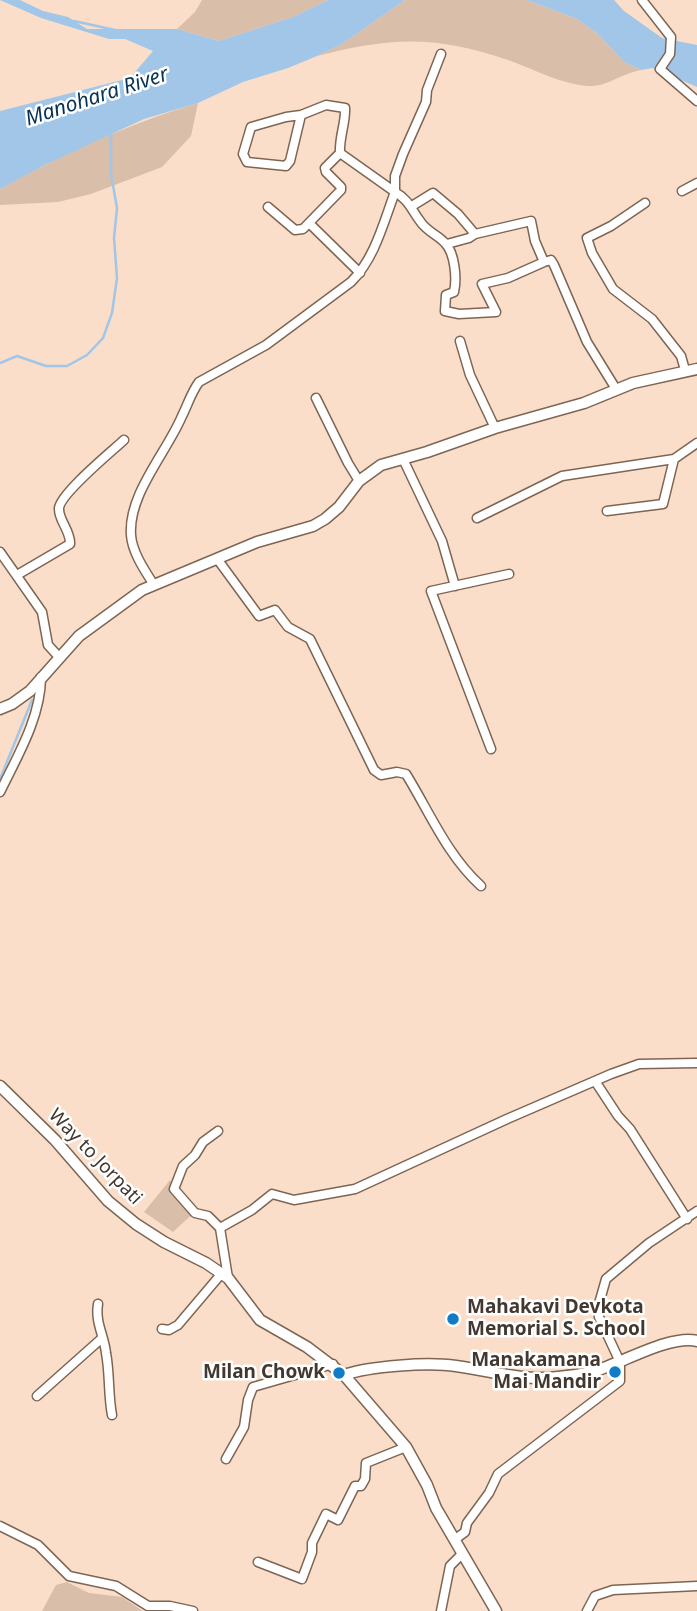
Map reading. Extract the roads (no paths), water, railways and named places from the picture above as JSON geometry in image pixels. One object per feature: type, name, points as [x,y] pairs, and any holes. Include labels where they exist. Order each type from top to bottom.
[{"type":"street","points":[[642,0],[671,37],[670,54],[660,67],[661,70],[697,101]]},
{"type":"street","points":[[154,585],[134,547],[131,535],[133,518],[139,497],[183,416],[192,392],[199,382],[252,354],[310,314],[360,274],[376,245],[395,192],[395,176],[426,102],[427,90],[441,54]]},
{"type":"street","points":[[268,207],[295,230],[303,229],[341,190],[325,168],[340,153],[345,108],[326,105],[301,115],[251,127],[243,154],[247,162],[286,166],[290,161],[301,115]]},
{"type":"street","points":[[340,153],[412,206],[420,222],[447,244],[452,256],[456,285],[454,292],[446,295],[445,311],[496,313],[482,284],[508,278],[551,260],[587,342],[616,389]]},
{"type":"street","points":[[682,191],[697,183]]},
{"type":"street","points":[[412,206],[433,193],[458,214],[475,234]]},
{"type":"street","points":[[645,203],[611,226],[587,238],[592,253],[612,289],[652,319],[681,356],[685,370]]},
{"type":"street","points":[[447,244],[475,234],[531,221],[535,241],[544,262]]},
{"type":"street","points":[[309,223],[360,274]]},
{"type":"street","points":[[460,341],[470,375],[495,428]]},
{"type":"street","points":[[0,709],[21,698],[96,621],[154,585],[257,542],[313,526],[339,507],[359,481],[381,465],[584,403],[616,389],[697,369]]},
{"type":"street","points":[[316,398],[359,481]]},
{"type":"street","points":[[17,575],[70,544],[71,539],[60,514],[60,503],[94,466],[124,440]]},
{"type":"street","points":[[477,518],[562,476],[674,459],[697,443]]},
{"type":"street","points":[[403,459],[442,541],[455,586]]},
{"type":"street","points":[[607,511],[663,503],[674,459]]},
{"type":"street","points":[[0,552],[42,611],[48,645],[59,657]]},
{"type":"street","points":[[218,559],[259,616],[275,610],[288,626],[310,639],[374,770],[381,775],[397,772],[406,774],[435,828],[465,872],[481,886]]},
{"type":"street","points":[[491,749],[431,591],[509,575]]},
{"type":"street","points":[[0,792],[35,715],[40,700],[41,677]]},
{"type":"street","points":[[220,1228],[252,1210],[272,1194],[294,1200],[355,1189],[507,1119],[639,1064],[697,1063]]},
{"type":"street","points":[[595,1081],[630,1129],[687,1219]]},
{"type":"street","name":"Way to Jorpati","points":[[0,1086],[55,1140],[108,1201],[154,1236],[225,1275],[260,1320],[333,1364],[344,1375],[406,1447],[454,1540],[496,1611]]},
{"type":"street","points":[[162,1329],[169,1330],[178,1325],[225,1275],[220,1228],[208,1216],[195,1213],[174,1189],[183,1166],[195,1155],[203,1142],[218,1131]]},
{"type":"street","points":[[454,1540],[465,1532],[467,1522],[489,1493],[498,1474],[620,1381],[620,1362],[599,1317],[598,1307],[603,1285],[606,1279],[649,1243],[697,1211]]},
{"type":"street","points":[[98,1304],[96,1318],[106,1352],[112,1415]]},
{"type":"street","points":[[37,1396],[101,1339]]},
{"type":"street","points":[[344,1375],[360,1369],[434,1365],[516,1376],[554,1378],[593,1371],[681,1339],[697,1341]]},
{"type":"street","points":[[226,1459],[244,1427],[253,1387],[333,1364]]},
{"type":"street","points":[[258,1562],[302,1579],[312,1552],[312,1543],[326,1514],[338,1520],[355,1486],[362,1486],[366,1463],[406,1447]]},
{"type":"street","points":[[0,1526],[38,1545],[69,1576],[116,1586],[148,1606],[170,1606],[193,1611]]},
{"type":"street","points":[[441,1611],[450,1566],[462,1554]]},
{"type":"street","points":[[587,1611],[591,1599],[602,1593],[697,1586]]},
{"type":"water","name":"Manohara River","points":[[0,0],[20,0],[43,11],[68,17],[87,29],[177,29],[219,41],[293,17],[328,0],[405,0],[342,44],[317,56],[243,82],[198,103],[144,119],[0,189],[0,111],[130,78],[153,51],[125,39],[109,39],[41,18]]},
{"type":"water","points":[[527,0],[614,0],[624,11],[662,38],[697,45],[697,87],[653,68],[641,70],[624,62],[598,34],[577,19]]},
{"type":"waterway","points":[[74,21],[115,30]]},
{"type":"waterway","points":[[0,363],[17,356],[46,366],[67,366],[87,355],[103,338],[112,313],[117,278],[114,238],[117,208],[111,174],[111,131]]},
{"type":"waterway","points":[[0,779],[32,700]]},
{"type":"place","name":"Mahakavi Devkota Memorial S. School","points":[[453,1319]]},
{"type":"place","name":"Manakamana Mai Mandir","points":[[615,1372]]},
{"type":"place","name":"Milan Chowk","points":[[339,1373]]}]
